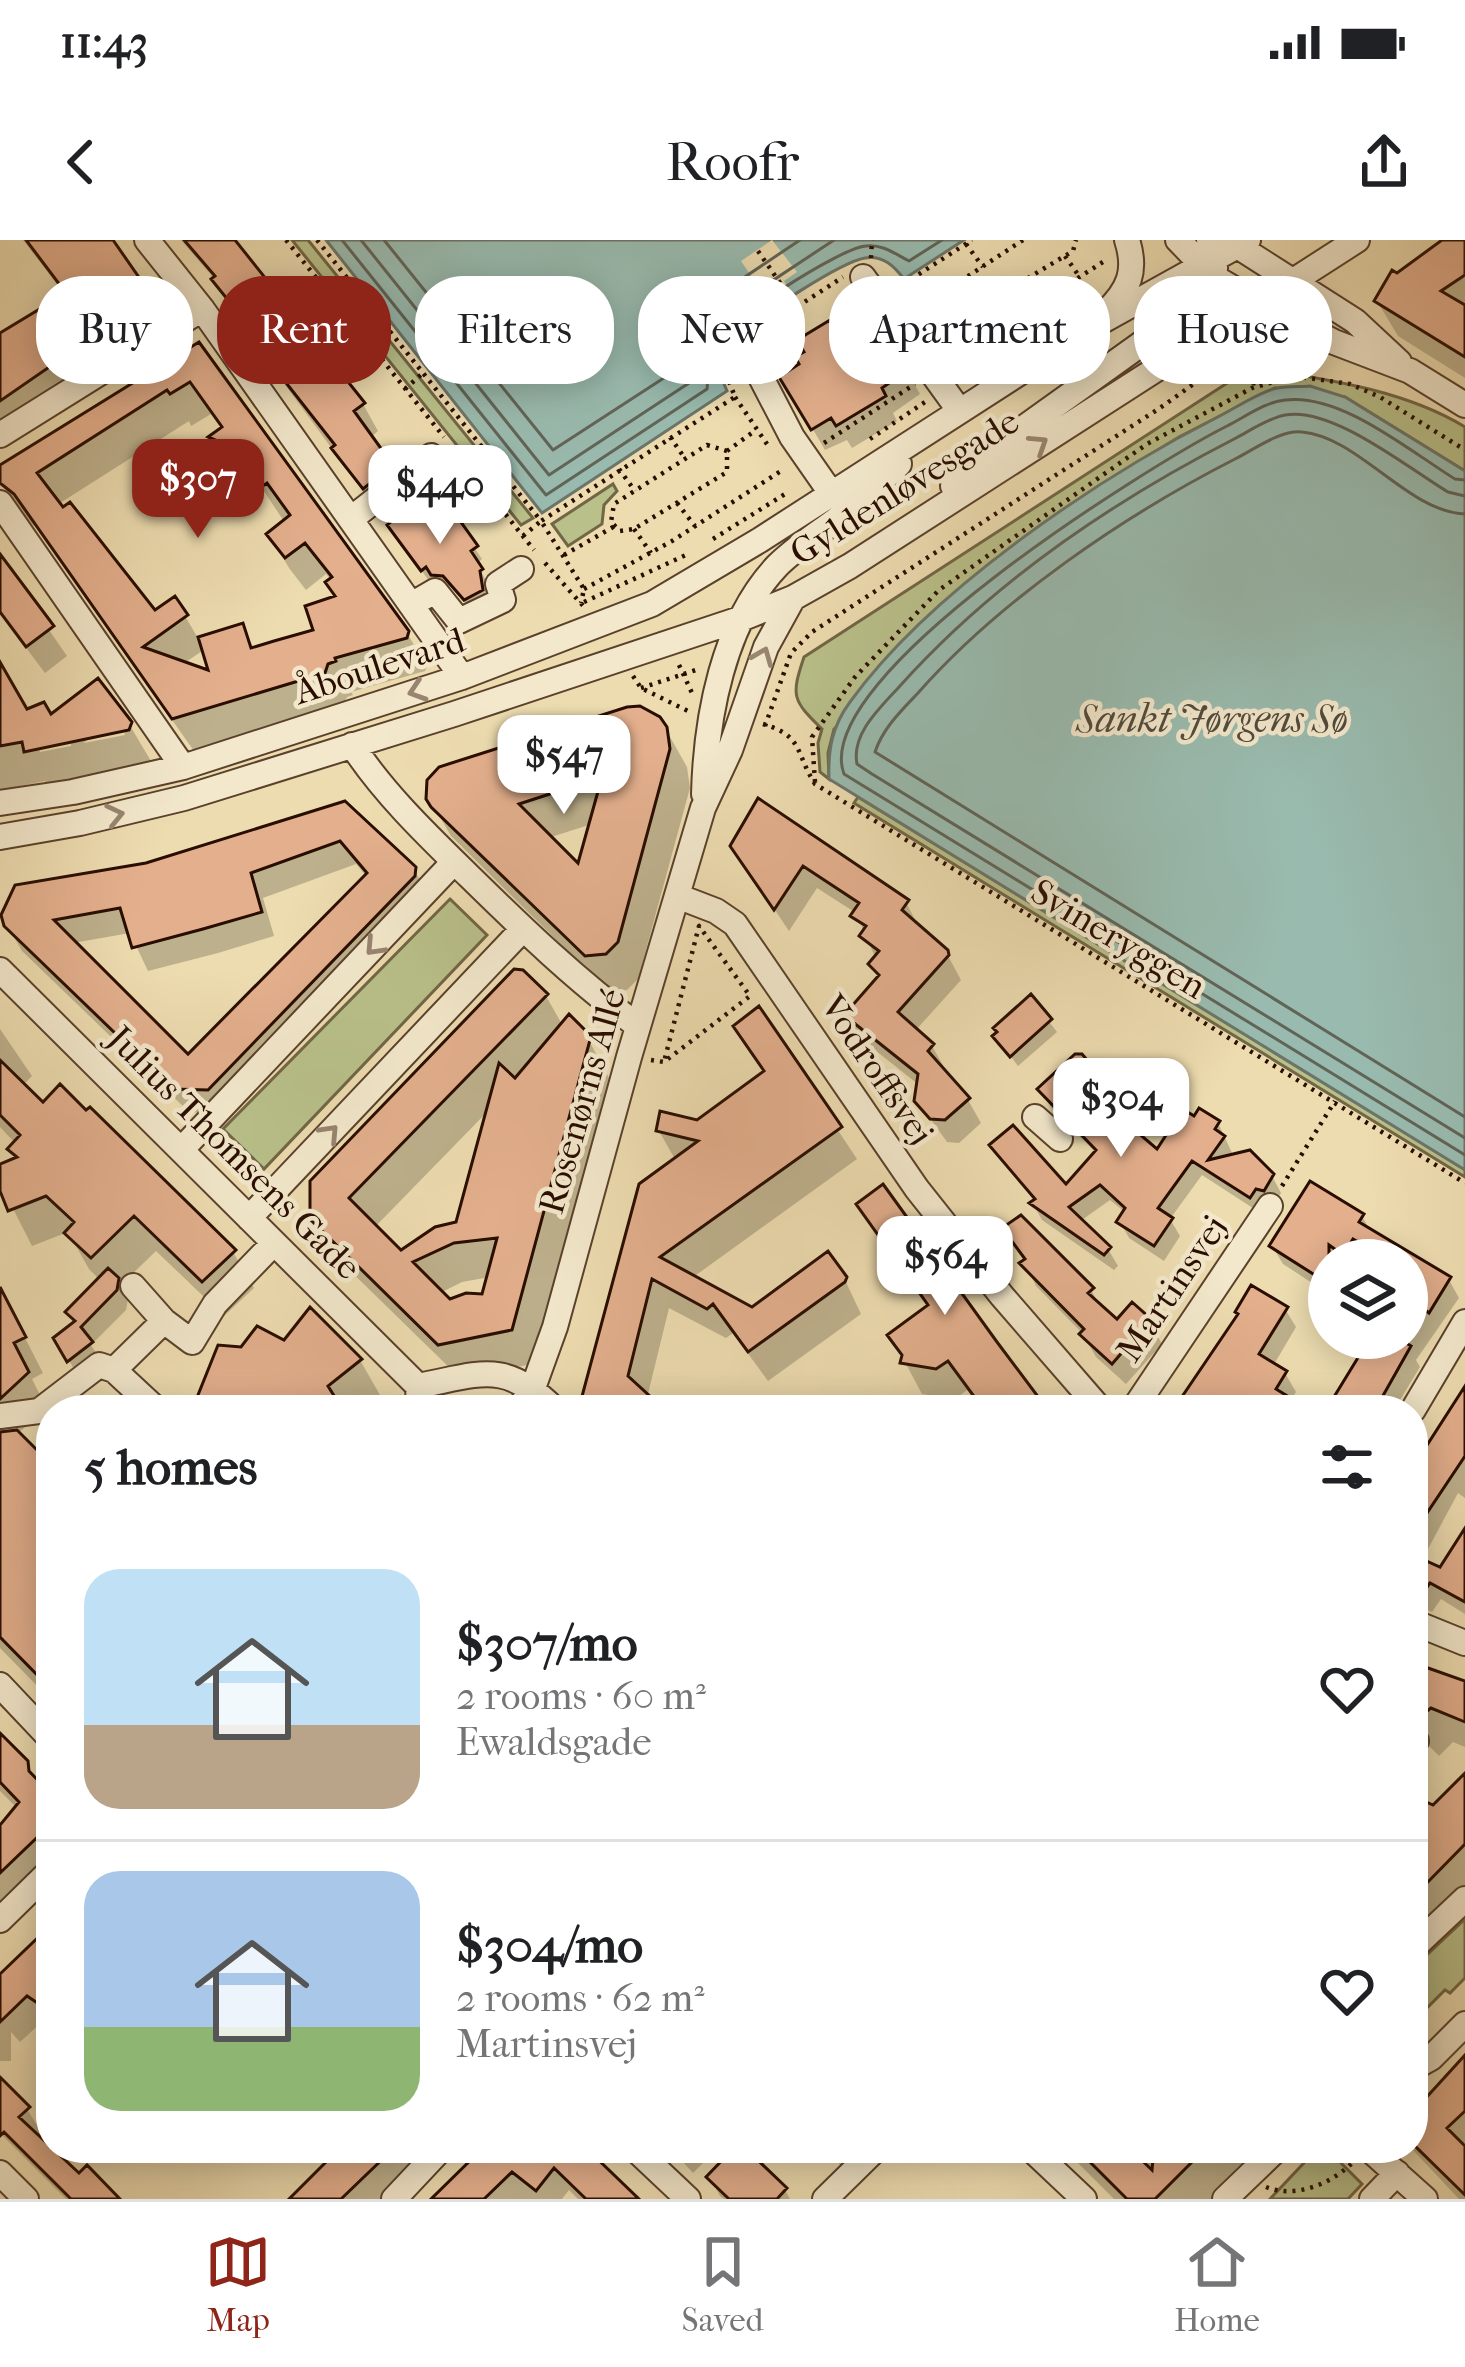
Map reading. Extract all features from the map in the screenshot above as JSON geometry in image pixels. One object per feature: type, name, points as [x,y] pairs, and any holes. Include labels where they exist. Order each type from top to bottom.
[{"type":"street","points":[[147,240],[202,309],[462,676]]},
{"type":"street","points":[[1178,240],[1280,276]]},
{"type":"street","name":"Gyldenløvesgade","points":[[1300,276],[1357,240]]},
{"type":"street","points":[[1110,308],[1123,296],[1133,270],[1119,249]]},
{"type":"street","points":[[905,530],[986,455],[1201,301],[1222,252]]},
{"type":"street","name":"Gyldenløvesgade","points":[[1110,315],[1222,252]]},
{"type":"street","points":[[864,270],[868,276]]},
{"type":"street","points":[[1332,306],[1410,371],[1465,405]]},
{"type":"street","points":[[1,432],[202,309]]},
{"type":"street","points":[[1332,341],[1410,371]]},
{"type":"street","name":"Gyldenløvesgade","points":[[743,618],[794,598],[1134,382]]},
{"type":"street","points":[[766,384],[831,494]]},
{"type":"street","points":[[941,384],[959,410]]},
{"type":"street","name":"Gyldenløvesgade","points":[[760,540],[1000,384]]},
{"type":"street","name":"Rosenørns Allé","points":[[703,808],[708,730],[743,618],[767,577],[959,410]]},
{"type":"street","points":[[351,519],[431,456]]},
{"type":"street","points":[[0,503],[183,766]]},
{"type":"street","name":"Åboulevard","points":[[0,803],[73,792],[183,766],[462,676],[652,604],[760,540]]},
{"type":"street","points":[[411,605],[435,591],[459,621],[502,600],[497,584],[521,569]]},
{"type":"street","name":"Rosenørns Allé","points":[[528,1395],[555,1327],[628,1057],[703,808],[730,750],[766,647],[794,598]]},
{"type":"street","name":"Åboulevard","points":[[0,837],[165,803],[743,618]]},
{"type":"street","points":[[352,745],[374,778],[454,862],[582,985],[638,1026]]},
{"type":"street","points":[[181,1150],[454,862]]},
{"type":"street","name":"Vodroffsvej","points":[[677,896],[735,924],[917,1189],[1088,1395]]},
{"type":"street","points":[[250,1218],[523,929]]},
{"type":"street","name":"Julius Thomsens Gade","points":[[0,970],[250,1218],[416,1395]]},
{"type":"street","points":[[1035,1117],[1060,1139]]},
{"type":"street","name":"Martinsvej","points":[[1143,1395],[1270,1206]]},
{"type":"street","points":[[133,1286],[164,1321],[192,1342],[215,1304],[274,1243]]},
{"type":"street","points":[[114,1370],[164,1321]]},
{"type":"street","points":[[1422,1395],[1465,1322]]},
{"type":"street","points":[[61,1395],[99,1365],[114,1370],[141,1395]]},
{"type":"street","name":"Julius Thomsens Gade","points":[[427,1395],[494,1371],[533,1388]]},
{"type":"street","points":[[533,1388],[540,1395]]},
{"type":"street","points":[[0,1416],[36,1412]]},
{"type":"street","points":[[1428,1630],[1465,1643]]},
{"type":"street","points":[[0,1685],[36,1723]]},
{"type":"street","points":[[0,1920],[36,1885]]},
{"type":"street","points":[[1428,1934],[1465,1899]]},
{"type":"street","points":[[1428,2060],[1465,2024]]},
{"type":"street","points":[[394,2199],[428,2163]]},
{"type":"street","points":[[650,2163],[688,2199]]},
{"type":"street","points":[[825,2199],[862,2163]]},
{"type":"street","points":[[1046,2163],[1084,2199]]},
{"type":"street","points":[[1240,2190],[1264,2163]]},
{"type":"street","points":[[1379,2163],[1425,2199]]},
{"type":"street","points":[[0,2173],[26,2199]]},
{"type":"street","points":[[1372,2199],[1396,2173]]},
{"type":"path","points":[[286,240],[581,603]]},
{"type":"path","points":[[317,240],[415,363]]},
{"type":"path","points":[[805,302],[864,270],[872,240]]},
{"type":"path","points":[[968,276],[1023,240]]},
{"type":"path","points":[[1032,276],[1073,251],[1076,240]]},
{"type":"path","points":[[916,276],[969,242],[982,267]]},
{"type":"path","points":[[1081,276],[1119,249]]},
{"type":"path","points":[[758,251],[775,276]]},
{"type":"path","points":[[1065,256],[1079,276]]},
{"type":"path","points":[[405,388],[415,380]]},
{"type":"path","points":[[1332,381],[1380,397],[1465,450]]},
{"type":"path","points":[[432,384],[541,521],[584,589],[581,603]]},
{"type":"path","points":[[732,384],[735,397],[771,449]]},
{"type":"path","points":[[584,589],[695,526],[914,384]]},
{"type":"path","points":[[815,784],[797,742],[789,733],[766,724],[791,653],[812,632],[1193,384]]},
{"type":"path","points":[[1252,388],[1253,384]]},
{"type":"path","points":[[815,784],[812,737],[855,677],[939,590],[1147,444],[1266,384]]},
{"type":"path","points":[[523,536],[735,397]]},
{"type":"path","points":[[727,451],[757,429]]},
{"type":"path","points":[[670,437],[686,460]]},
{"type":"path","points":[[707,445],[727,451],[727,472],[634,529],[620,531],[615,526],[610,513],[614,504],[707,445]]},
{"type":"path","points":[[619,469],[635,491]]},
{"type":"path","points":[[677,503],[695,526]]},
{"type":"path","points":[[709,541],[738,522]]},
{"type":"path","points":[[564,555],[615,526]]},
{"type":"path","points":[[634,529],[651,553]]},
{"type":"path","points":[[581,603],[694,551]]},
{"type":"path","points":[[641,688],[690,711]]},
{"type":"path","name":"Svineryggen","points":[[815,784],[1465,1183]]},
{"type":"path","points":[[628,1057],[664,1062],[750,996],[699,926],[664,1062]]},
{"type":"path","points":[[1270,1206],[1335,1101]]},
{"type":"path","points":[[1240,2190],[1288,2198],[1320,2190],[1351,2163]]},
{"type":"green space","points":[[292,240],[308,240],[337,276],[321,276]]},
{"type":"green space","points":[[391,343],[415,372],[415,384],[425,384],[533,518],[521,525],[391,363]]},
{"type":"green space","points":[[1332,382],[1417,404],[1465,427],[1465,471],[1345,397],[1275,388],[1179,437],[1101,485],[834,729],[829,779],[820,772],[822,729],[797,697],[804,657],[1226,384]]},
{"type":"green space","points":[[613,484],[617,491],[604,505],[602,524],[568,546],[552,524]]},
{"type":"green space","points":[[858,797],[1465,1169],[1465,1177],[854,803]]},
{"type":"green space","points":[[450,899],[487,935],[264,1169],[223,1129]]},
{"type":"green space","points":[[1465,1919],[1465,1978],[1428,2007],[1428,1954]]},
{"type":"green space","points":[[1304,2163],[1341,2163],[1362,2184],[1348,2199],[1270,2199]]},
{"type":"water","points":[[326,240],[964,240],[909,276],[901,276],[888,262],[865,258],[805,288],[805,276],[638,276],[638,384],[724,384],[727,391],[542,513],[440,384],[614,384],[614,276],[415,276],[415,352],[391,322],[391,276],[354,276]]},
{"type":"water","name":"Sankt Jørgens Sø","points":[[1310,386],[1345,397],[1465,471],[1465,1170],[829,779],[832,739],[850,702],[883,661],[969,580],[1068,506],[1169,443],[1266,392]]},
{"type":"pier","points":[[772,240],[797,272],[751,276],[741,261]]},
{"type":"building","points":[[26,240],[113,240],[138,276],[53,276]]},
{"type":"building","points":[[184,240],[235,240],[264,276],[217,276],[217,286],[211,279],[215,276]]},
{"type":"building","points":[[1442,240],[1465,240],[1465,275],[1441,291],[1465,305],[1465,357],[1374,301],[1392,270],[1397,273]]},
{"type":"building","points":[[36,311],[36,376],[0,401],[0,333]]},
{"type":"building","points":[[829,321],[829,384],[888,384],[882,388],[886,396],[836,426],[831,418],[811,430],[783,384],[805,384],[805,335]]},
{"type":"building","points":[[199,342],[217,367],[217,384],[230,384],[409,631],[407,638],[335,658],[325,673],[172,719],[14,494],[0,483],[0,465],[131,384],[187,384],[170,394],[167,390],[37,473],[63,507],[70,502],[155,610],[175,596],[188,615],[143,647],[208,670],[198,637],[243,623],[251,648],[313,630],[305,606],[335,596],[325,582],[332,577],[305,543],[285,558],[266,534],[290,515],[267,483],[260,488],[252,477],[254,466],[243,452],[208,437],[222,427],[191,384],[193,346]]},
{"type":"building","points":[[287,384],[350,384],[365,403],[354,411],[393,465],[363,489],[331,448],[335,445]]},
{"type":"building","points":[[415,502],[427,519],[448,504],[478,546],[471,551],[483,569],[483,590],[464,600],[443,576],[431,575],[426,567],[421,571],[387,525]]},
{"type":"building","points":[[0,554],[54,626],[26,647],[0,612]]},
{"type":"building","points":[[0,662],[27,709],[44,702],[51,714],[98,678],[132,722],[129,730],[24,752],[22,742],[0,746]]},
{"type":"building","points":[[640,706],[660,717],[667,727],[670,749],[618,942],[606,954],[585,956],[431,807],[426,799],[427,780],[439,767]],"holes":[[[602,777],[578,863],[519,804]]]},
{"type":"building","points":[[758,798],[909,900],[902,910],[948,950],[949,955],[898,1012],[934,1044],[928,1051],[970,1098],[945,1120],[930,1119],[914,1101],[918,1074],[844,1015],[879,975],[868,964],[879,951],[859,936],[866,926],[850,916],[859,903],[803,866],[774,910],[730,846]]},
{"type":"building","points":[[345,801],[416,867],[415,876],[208,1090],[173,1089],[4,926],[1,915],[15,885],[146,863]],"holes":[[[340,841],[367,873],[188,1054],[54,920],[120,908],[132,948],[262,912],[251,873]]]},
{"type":"building","points":[[514,969],[523,970],[548,994],[349,1198],[401,1250],[435,1227],[456,1222],[499,1063],[515,1078],[569,1014],[588,1033],[590,1040],[512,1330],[438,1345],[310,1219],[310,1181]],"holes":[[[497,1238],[482,1294],[450,1299],[413,1262],[454,1243]]]},
{"type":"building","points":[[1031,994],[1052,1019],[1010,1057],[992,1036],[997,1032],[993,1028]]},
{"type":"building","points":[[759,1006],[842,1127],[660,1257],[752,1307],[828,1251],[847,1277],[845,1282],[748,1352],[713,1304],[707,1309],[652,1279],[628,1376],[649,1395],[582,1395],[639,1184],[698,1141],[656,1131],[660,1111],[697,1120],[764,1071],[733,1026]]},
{"type":"building","points":[[1075,1054],[1082,1054],[1098,1073],[1098,1091],[1089,1091],[1157,1149],[1183,1109],[1194,1116],[1199,1108],[1220,1121],[1215,1129],[1225,1136],[1208,1160],[1250,1150],[1274,1174],[1264,1191],[1256,1189],[1250,1198],[1192,1161],[1158,1208],[1173,1218],[1154,1246],[1116,1222],[1125,1208],[1100,1185],[1069,1207],[1111,1247],[1104,1255],[1029,1203],[1035,1199],[989,1145],[1013,1125],[1066,1184],[1096,1150],[1037,1089]]},
{"type":"building","points":[[0,1060],[43,1102],[60,1084],[86,1110],[90,1107],[236,1250],[202,1282],[134,1216],[91,1258],[64,1233],[74,1222],[46,1196],[8,1211],[0,1191],[0,1164],[17,1157],[7,1149],[20,1135],[0,1115]]},
{"type":"building","points":[[1310,1181],[1364,1214],[1359,1222],[1387,1239],[1308,1239],[1308,1271],[1269,1246]]},
{"type":"building","points":[[883,1184],[1037,1395],[973,1395],[948,1361],[936,1369],[900,1363],[902,1355],[887,1335],[928,1305],[856,1204]]},
{"type":"building","points":[[1021,1215],[1094,1288],[1088,1293],[1117,1319],[1132,1302],[1151,1319],[1112,1364],[1079,1334],[1084,1329],[1019,1263],[1025,1259],[1002,1228]]},
{"type":"building","points":[[1428,1263],[1451,1277],[1428,1312]]},
{"type":"building","points":[[108,1268],[119,1278],[117,1290],[81,1327],[93,1342],[67,1362],[53,1338],[75,1321],[65,1312]]},
{"type":"building","points":[[1251,1285],[1288,1307],[1259,1354],[1287,1371],[1276,1389],[1286,1395],[1183,1395],[1238,1314]]},
{"type":"building","points":[[0,1287],[26,1337],[14,1343],[29,1372],[0,1399]]},
{"type":"building","points":[[310,1307],[362,1359],[328,1386],[334,1395],[198,1395],[218,1345],[241,1347],[257,1326],[284,1340]]},
{"type":"building","points":[[1357,1359],[1404,1359],[1383,1395],[1335,1395]]},
{"type":"building","points":[[1465,1386],[1465,1456],[1428,1512],[1428,1444]]},
{"type":"building","points":[[17,1430],[36,1449],[36,1674],[0,1637],[0,1432]]},
{"type":"building","points":[[1465,1528],[1465,1602],[1428,1586],[1428,1562],[1440,1567]]},
{"type":"building","points":[[1428,1668],[1465,1681],[1465,1722],[1428,1710]]},
{"type":"building","points":[[0,1733],[28,1761],[36,1778],[36,1838],[0,1873],[0,1825],[19,1802],[0,1782]]},
{"type":"building","points":[[1465,1773],[1465,1844],[1428,1882],[1428,1803],[1433,1805]]},
{"type":"building","points":[[36,1939],[36,2002],[27,1996],[0,2022],[0,1974]]},
{"type":"building","points":[[1465,2055],[1465,2111],[1447,2128],[1465,2146],[1465,2195],[1428,2159],[1428,2096]]},
{"type":"building","points":[[0,2077],[30,2107],[19,2117],[36,2133],[36,2163],[68,2163],[79,2173],[87,2165],[120,2199],[71,2199],[4,2132],[0,2136]]},
{"type":"building","points":[[325,2163],[378,2163],[341,2199],[289,2199]]},
{"type":"building","points":[[468,2163],[602,2163],[639,2199],[586,2199],[554,2168],[536,2191],[512,2172],[484,2199],[431,2199]]},
{"type":"building","points":[[720,2163],[761,2163],[787,2188],[777,2199],[729,2199],[706,2177]]},
{"type":"building","points":[[1091,2163],[1145,2163],[1152,2170],[1153,2163],[1191,2163],[1155,2199],[1127,2199]]}]
